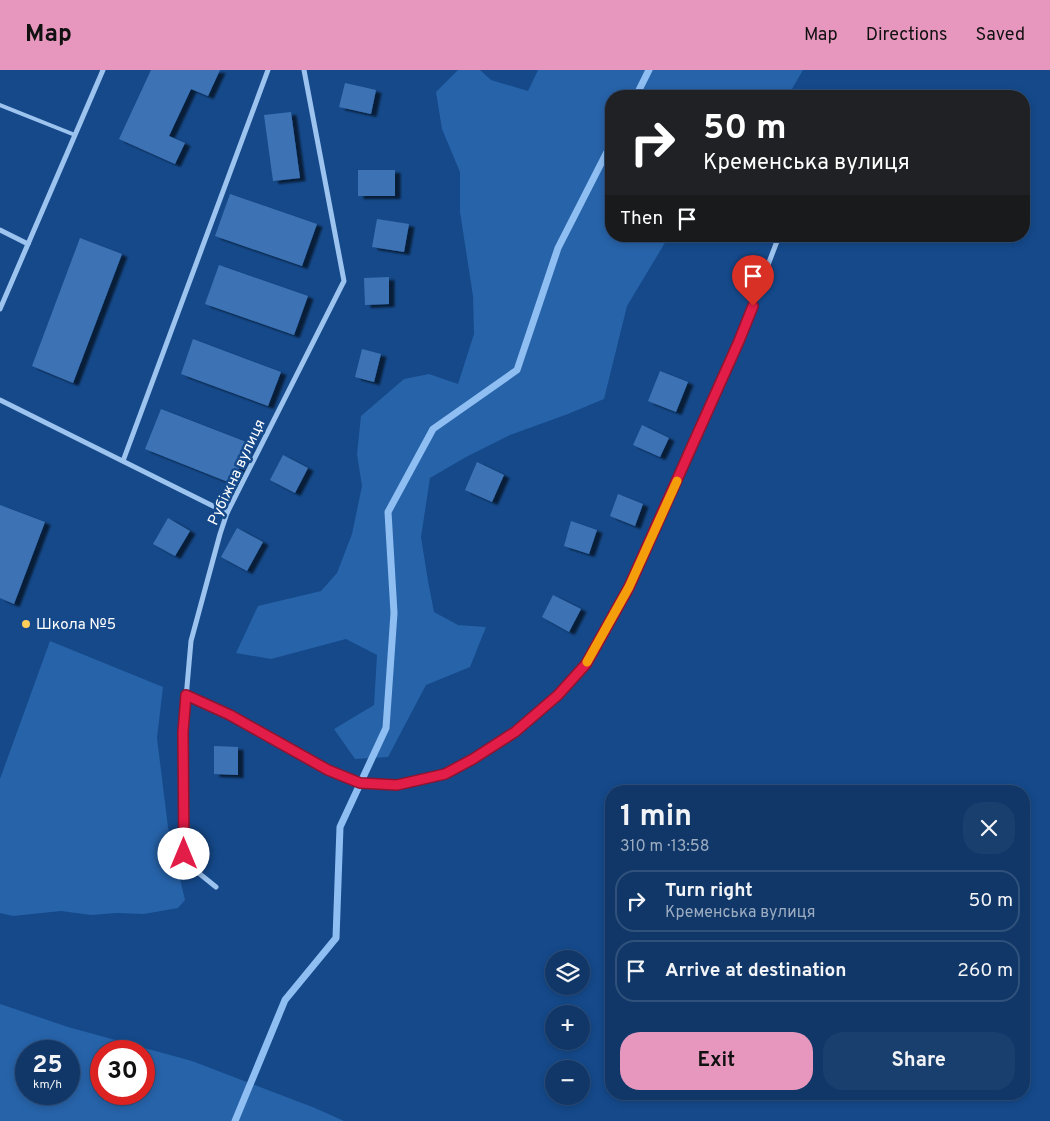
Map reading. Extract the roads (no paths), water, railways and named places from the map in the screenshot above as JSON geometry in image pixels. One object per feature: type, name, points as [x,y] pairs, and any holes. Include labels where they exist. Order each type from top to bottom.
[{"type":"street","points":[[0,309],[103,70]]},
{"type":"street","points":[[123,462],[268,70]]},
{"type":"street","name":"Рубіжна вулиця","points":[[216,887],[195,870],[184,854],[183,732],[190,641],[227,513],[344,281],[304,70]]},
{"type":"street","points":[[0,230],[28,244]]},
{"type":"street","points":[[186,695],[230,715],[328,770],[360,783],[397,785],[445,774],[473,759],[515,732],[558,695],[586,664],[629,587],[739,341],[777,242]]},
{"type":"street","points":[[0,400],[227,513]]},
{"type":"lane","points":[[0,105],[75,136]]},
{"type":"waterway","points":[[639,90],[649,70]]},
{"type":"waterway","points":[[235,1121],[285,1000],[336,938],[340,827],[386,728],[394,613],[388,512],[433,429],[517,370],[558,248],[605,156]]},
{"type":"place","name":"Школа №5","points":[[26,624]]}]
